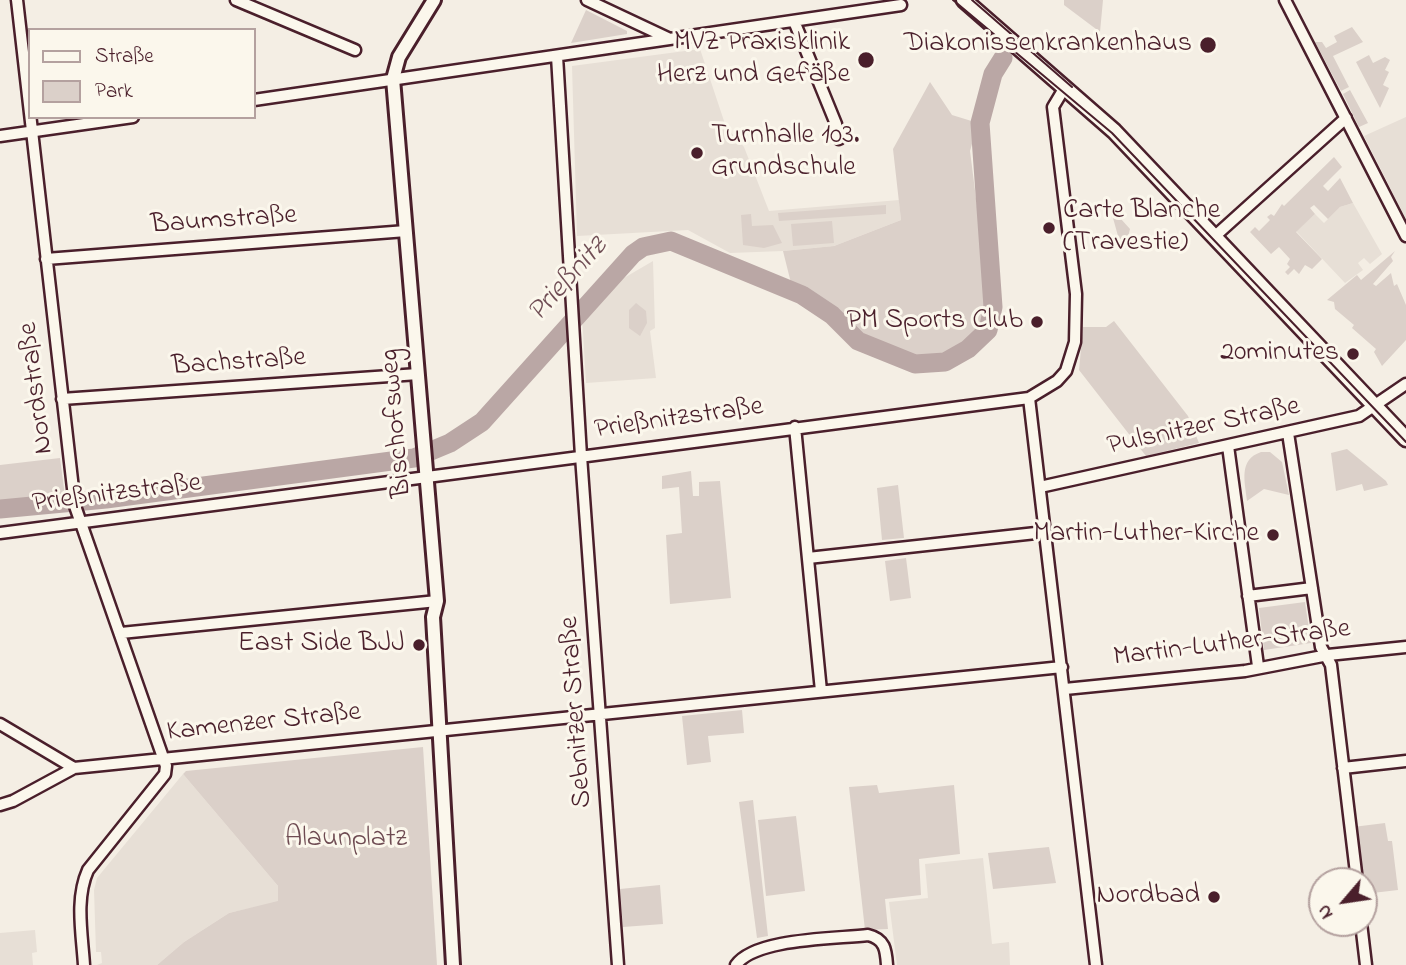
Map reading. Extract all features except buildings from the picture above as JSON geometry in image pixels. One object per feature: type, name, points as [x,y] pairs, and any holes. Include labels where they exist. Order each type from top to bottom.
[{"type":"main road","points":[[964,0],[1114,131],[1406,439]]},
{"type":"street","name":"Nordstraße","points":[[17,0],[28,112]]},
{"type":"street","points":[[236,0],[355,50]]},
{"type":"street","points":[[393,79],[399,57],[435,0]]},
{"type":"street","points":[[587,0],[671,40]]},
{"type":"street","points":[[1285,0],[1406,236]]},
{"type":"street","points":[[256,100],[901,5]]},
{"type":"street","points":[[794,22],[836,124],[839,139]]},
{"type":"street","name":"Sebnitzer Straße","points":[[557,56],[581,456],[602,713],[618,965]]},
{"type":"street","name":"Bischofsweg","points":[[393,79],[437,601],[433,617],[453,965]]},
{"type":"street","name":"Prießnitzstraße","points":[[0,533],[1028,398],[1057,381],[1066,371],[1074,342],[1076,294],[1053,107],[1065,87]]},
{"type":"street","points":[[1214,237],[1346,118]]},
{"type":"street","name":"Nordstraße","points":[[29,119],[74,502],[165,757]]},
{"type":"street","points":[[0,136],[119,119]]},
{"type":"street","name":"Baumstraße","points":[[46,259],[406,231]]},
{"type":"street","name":"Bachstraße","points":[[62,399],[418,374]]},
{"type":"street","name":"Pulsnitzer Straße","points":[[1040,487],[1359,416],[1406,384]]},
{"type":"street","points":[[1028,398],[1067,703],[1096,965]]},
{"type":"street","points":[[795,428],[821,691]]},
{"type":"street","points":[[1288,433],[1321,647],[1328,655],[1355,867]]},
{"type":"street","points":[[1228,446],[1258,666]]},
{"type":"street","points":[[808,558],[1045,532]]},
{"type":"street","points":[[1248,596],[1312,588]]},
{"type":"street","points":[[121,633],[437,601]]},
{"type":"street","name":"Martin-Luther-Straße","points":[[1065,689],[1245,671],[1258,666],[1328,655],[1406,647]]},
{"type":"street","name":"Kamenzer Straße","points":[[74,768],[1062,667]]},
{"type":"street","points":[[0,724],[74,768]]},
{"type":"street","points":[[84,965],[80,897],[82,883],[88,870],[165,774],[165,757]]},
{"type":"street","points":[[1343,768],[1406,761]]},
{"type":"street","points":[[0,805],[13,802],[74,768]]},
{"type":"street","points":[[736,965],[746,955],[768,946],[868,935],[879,939],[883,944],[887,965]]},
{"type":"street","points":[[1363,937],[1366,965]]},
{"type":"shaded area","points":[[700,49],[726,127],[744,147],[769,211],[899,200],[901,220],[834,246],[783,251],[730,253],[688,230],[577,236],[572,66]]},
{"type":"shaded area","points":[[1406,117],[1406,219],[1364,136]]},
{"type":"shaded area","points":[[1353,203],[1382,254],[1370,264],[1364,258],[1358,263],[1363,270],[1345,283],[1296,231],[1315,214],[1324,223],[1340,207]]},
{"type":"shaded area","points":[[653,261],[655,328],[650,331],[656,378],[586,383],[582,316],[617,282]]},
{"type":"shaded area","points":[[183,774],[278,886],[278,902],[229,913],[184,942],[157,965],[97,965],[102,963],[101,952],[96,952],[94,890],[97,878]]},
{"type":"shaded area","points":[[983,858],[992,944],[1009,942],[1010,965],[897,965],[889,902],[928,898],[925,864]]},
{"type":"shaded area","points":[[35,930],[37,952],[32,953],[33,965],[0,965],[0,933]]},
{"type":"green space","points":[[1064,0],[1103,0],[1100,32],[1064,5]]},
{"type":"green space","points":[[586,10],[627,31],[627,34],[571,43]]},
{"type":"green space","points":[[1352,27],[1363,42],[1333,56],[1349,87],[1341,91],[1315,42],[1322,42],[1326,48],[1337,42],[1334,36]]},
{"type":"green space","points":[[1369,55],[1373,63],[1385,57],[1390,60],[1385,70],[1389,72],[1383,85],[1389,88],[1380,108],[1356,62]]},
{"type":"green space","points":[[930,82],[952,115],[978,123],[970,151],[990,309],[984,333],[965,349],[944,360],[921,361],[859,337],[836,314],[791,283],[783,251],[834,246],[901,220],[893,149]]},
{"type":"green space","points":[[1350,90],[1368,123],[1359,127],[1343,94]]},
{"type":"green space","points":[[1334,157],[1342,167],[1323,186],[1328,191],[1340,178],[1353,203],[1340,207],[1328,219],[1314,205],[1310,208],[1315,214],[1296,232],[1322,259],[1312,269],[1305,265],[1299,274],[1294,269],[1288,275],[1285,272],[1290,267],[1287,264],[1290,259],[1279,247],[1271,254],[1250,232],[1255,227],[1259,231],[1270,220],[1267,217],[1271,214],[1274,216],[1282,204],[1284,206]]},
{"type":"green space","points":[[886,205],[886,214],[779,221],[778,213]]},
{"type":"green space","points":[[751,214],[752,226],[773,225],[782,243],[764,248],[743,245],[741,215]]},
{"type":"green space","points":[[1113,218],[1121,219],[1130,229],[1127,241],[1117,247],[1112,242],[1118,236]]},
{"type":"green space","points":[[832,221],[834,243],[793,246],[791,224]]},
{"type":"green space","points":[[1395,251],[1391,257],[1393,261],[1373,284],[1376,286],[1391,273],[1394,286],[1397,284],[1406,305],[1406,340],[1382,366],[1374,352],[1376,349],[1335,309],[1334,302],[1327,300],[1357,275],[1361,280]]},
{"type":"green space","points":[[636,303],[646,311],[647,323],[640,336],[629,328],[629,310]]},
{"type":"green space","points":[[1114,321],[1188,416],[1199,443],[1146,456],[1079,370],[1083,327],[1106,327]]},
{"type":"green space","points":[[1347,449],[1388,485],[1364,491],[1362,484],[1336,491],[1331,453]]},
{"type":"green space","points":[[1261,452],[1270,452],[1282,462],[1289,495],[1264,489],[1247,501],[1244,479],[1246,466],[1249,460]]},
{"type":"green space","points":[[60,458],[65,496],[0,504],[0,465]]},
{"type":"green space","points":[[691,471],[693,496],[699,496],[699,482],[720,481],[731,598],[670,604],[666,535],[682,533],[679,487],[662,489],[662,476]]},
{"type":"green space","points":[[898,485],[904,538],[882,540],[877,488]]},
{"type":"green space","points":[[906,558],[911,598],[890,601],[885,561]]},
{"type":"green space","points":[[1305,602],[1311,643],[1264,650],[1259,608]]},
{"type":"green space","points":[[742,710],[744,733],[708,736],[711,762],[687,765],[682,716]]},
{"type":"green space","name":"Alaunplatz","points":[[423,747],[437,965],[157,965],[184,942],[229,913],[278,901],[278,886],[183,774],[186,771]]},
{"type":"green space","points":[[877,785],[879,793],[954,785],[960,854],[919,859],[921,895],[885,899],[888,929],[865,930],[849,787]]},
{"type":"green space","points":[[753,800],[768,936],[757,938],[739,802]]},
{"type":"green space","points":[[796,816],[805,891],[766,896],[758,820]]},
{"type":"green space","points":[[1385,823],[1388,841],[1392,841],[1398,890],[1378,892],[1378,867],[1360,867],[1353,827]]},
{"type":"green space","points":[[1049,847],[1056,883],[993,889],[988,853]]},
{"type":"green space","points":[[660,885],[663,924],[623,927],[620,889]]},
{"type":"waterway","name":"Prießnitz","points":[[0,509],[106,499],[414,458],[450,443],[482,422],[633,254],[643,247],[671,241],[802,295],[832,315],[858,341],[915,364],[945,362],[968,349],[988,330],[993,307],[980,123],[993,74],[1003,58]]},
{"type":"tram line","points":[[953,0],[1112,133],[1406,442]]},
{"type":"tram line","points":[[972,0],[1072,87]]},
{"type":"place","name":"Diakonissenkrankenhaus","points":[[1208,45]]},
{"type":"place","name":"MVZ Praxisklinik Herz und Gefäße","points":[[866,60]]},
{"type":"place","name":"Turnhalle 103. Grundschule","points":[[697,153]]},
{"type":"place","name":"Carte Blanche (Travestie)","points":[[1049,228]]},
{"type":"place","name":"PM Sports Club","points":[[1037,322]]},
{"type":"place","name":"20minutes","points":[[1353,354]]},
{"type":"place","name":"Martin-Luther-Kirche","points":[[1273,535]]},
{"type":"place","name":"East Side BJJ","points":[[419,645]]},
{"type":"place","name":"Nordbad","points":[[1214,897]]}]
